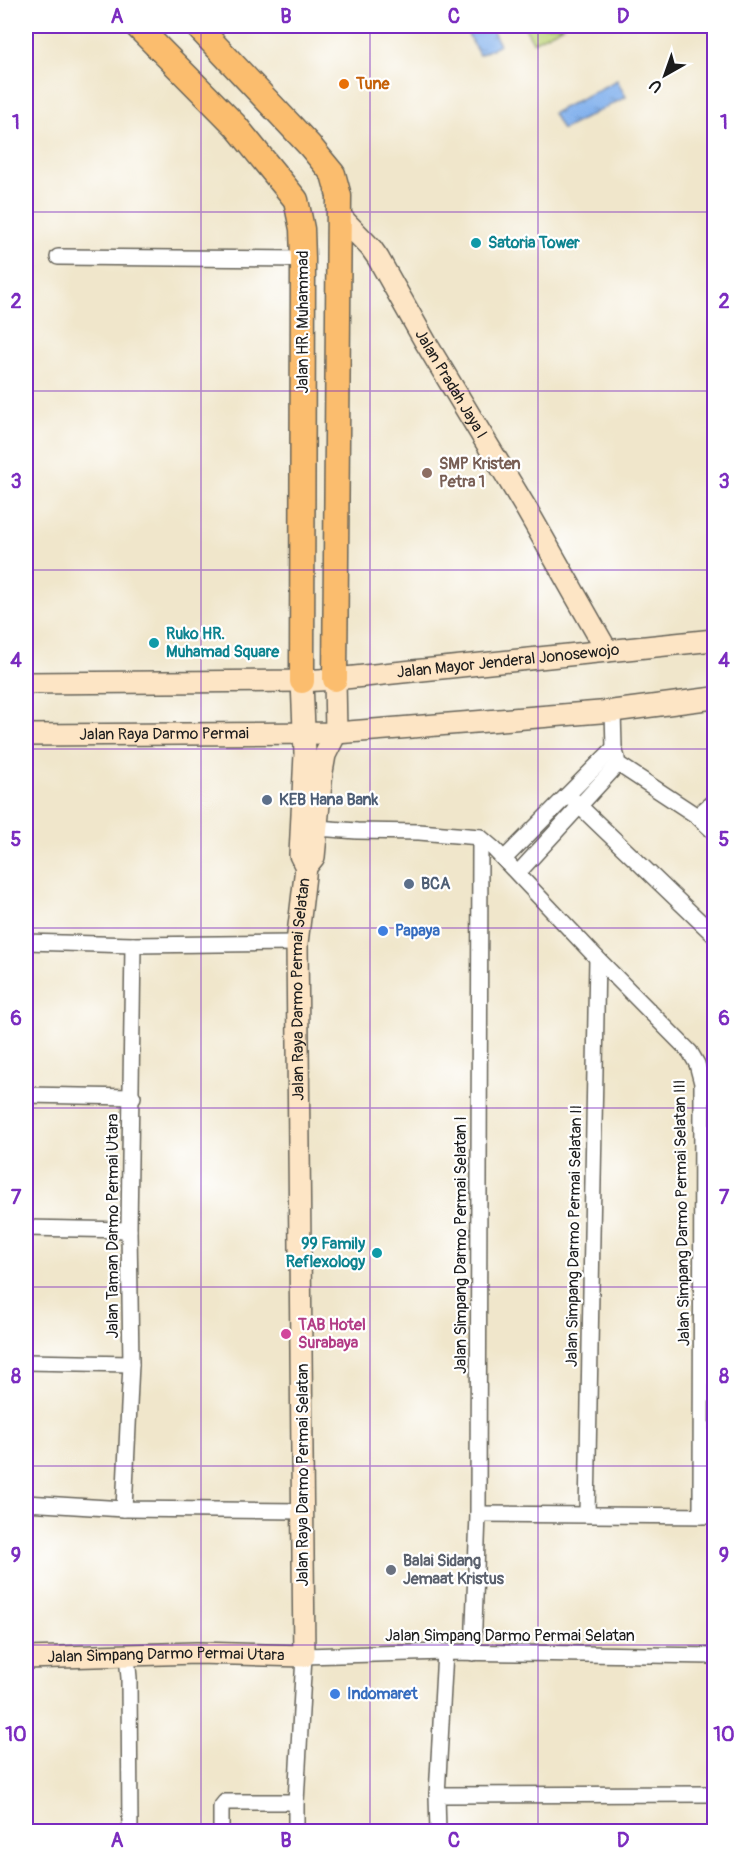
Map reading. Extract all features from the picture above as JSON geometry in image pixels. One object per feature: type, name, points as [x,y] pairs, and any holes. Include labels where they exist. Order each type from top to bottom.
[{"type":"main road","name":"Jalan HR. Muhammad","points":[[137,26],[235,125],[296,200],[302,230],[303,259],[302,681]]},
{"type":"main road","points":[[197,26],[310,146],[333,174],[339,196],[341,217],[335,679]]},
{"type":"street","name":"Jalan Pradah Jaya I","points":[[341,217],[378,258],[608,651]]},
{"type":"street","points":[[58,257],[303,259]]},
{"type":"street","name":"Jalan Mayor Jenderal Jonosewojo","points":[[302,681],[714,640]]},
{"type":"street","points":[[335,679],[336,733]]},
{"type":"street","points":[[26,683],[302,681]]},
{"type":"street","name":"Jalan Raya Darmo Permai Selatan","points":[[302,681],[305,754],[300,855],[306,867]]},
{"type":"street","points":[[303,734],[613,711],[714,698]]},
{"type":"street","points":[[613,711],[614,748],[618,764],[697,816],[714,832]]},
{"type":"street","name":"Jalan Raya Darmo Permai Selatan","points":[[296,1832],[304,1656],[297,943],[306,867],[314,857],[325,755],[336,733]]},
{"type":"street","name":"Jalan Raya Darmo Permai","points":[[26,735],[303,734]]},
{"type":"street","points":[[504,859],[614,748]]},
{"type":"street","points":[[518,873],[618,764]]},
{"type":"street","points":[[568,795],[714,935]]},
{"type":"street","points":[[697,816],[714,801]]},
{"type":"street","points":[[317,828],[357,831],[419,831],[480,837]]},
{"type":"street","name":"Jalan Simpang Darmo Permai Selatan III","points":[[480,837],[518,873],[597,958],[690,1052],[697,1064],[702,1083],[708,1516]]},
{"type":"street","name":"Jalan Simpang Darmo Permai Selatan I","points":[[473,1653],[478,1514],[480,837]]},
{"type":"street","points":[[26,942],[133,945],[297,943]]},
{"type":"street","name":"Jalan Taman Darmo Permai Utara","points":[[124,1509],[131,1364],[129,1230],[133,1096],[133,945]]},
{"type":"street","name":"Jalan Simpang Darmo Permai Selatan II","points":[[587,1514],[597,958]]},
{"type":"street","points":[[26,1095],[133,1096]]},
{"type":"street","points":[[26,1228],[129,1230]]},
{"type":"street","points":[[26,1362],[131,1364]]},
{"type":"street","points":[[26,1503],[124,1509],[302,1511]]},
{"type":"street","points":[[478,1514],[708,1516]]},
{"type":"street","points":[[438,1832],[437,1795],[445,1652]]},
{"type":"street","name":"Jalan Simpang Darmo Permai Selatan","points":[[304,1656],[445,1652],[714,1656]]},
{"type":"street","name":"Jalan Simpang Darmo Permai Utara","points":[[26,1658],[197,1653],[304,1656]]},
{"type":"street","points":[[127,1656],[130,1832]]},
{"type":"street","points":[[437,1795],[714,1794]]},
{"type":"street","points":[[221,1832],[221,1807],[225,1802],[296,1802]]},
{"type":"green space","points":[[524,26],[564,26],[533,42]]},
{"type":"water","points":[[464,26],[490,26],[500,45],[479,55]]},
{"type":"water","points":[[617,80],[626,97],[562,130],[553,113]]},
{"type":"place","name":"Tune","points":[[344,84]]},
{"type":"place","name":"Satoria Tower","points":[[476,243]]},
{"type":"place","name":"SMP Kristen Petra 1","points":[[427,473]]},
{"type":"place","name":"Ruko HR. Muhamad Square","points":[[154,643]]},
{"type":"place","name":"KEB Hana Bank","points":[[267,800]]},
{"type":"place","name":"BCA","points":[[409,884]]},
{"type":"place","name":"Papaya","points":[[383,931]]},
{"type":"place","name":"99 Family Reflexology","points":[[377,1253]]},
{"type":"place","name":"TAB Hotel Surabaya","points":[[286,1334]]},
{"type":"place","name":"Balai Sidang Jemaat Kristus","points":[[391,1570]]},
{"type":"place","name":"Indomaret","points":[[335,1694]]}]
